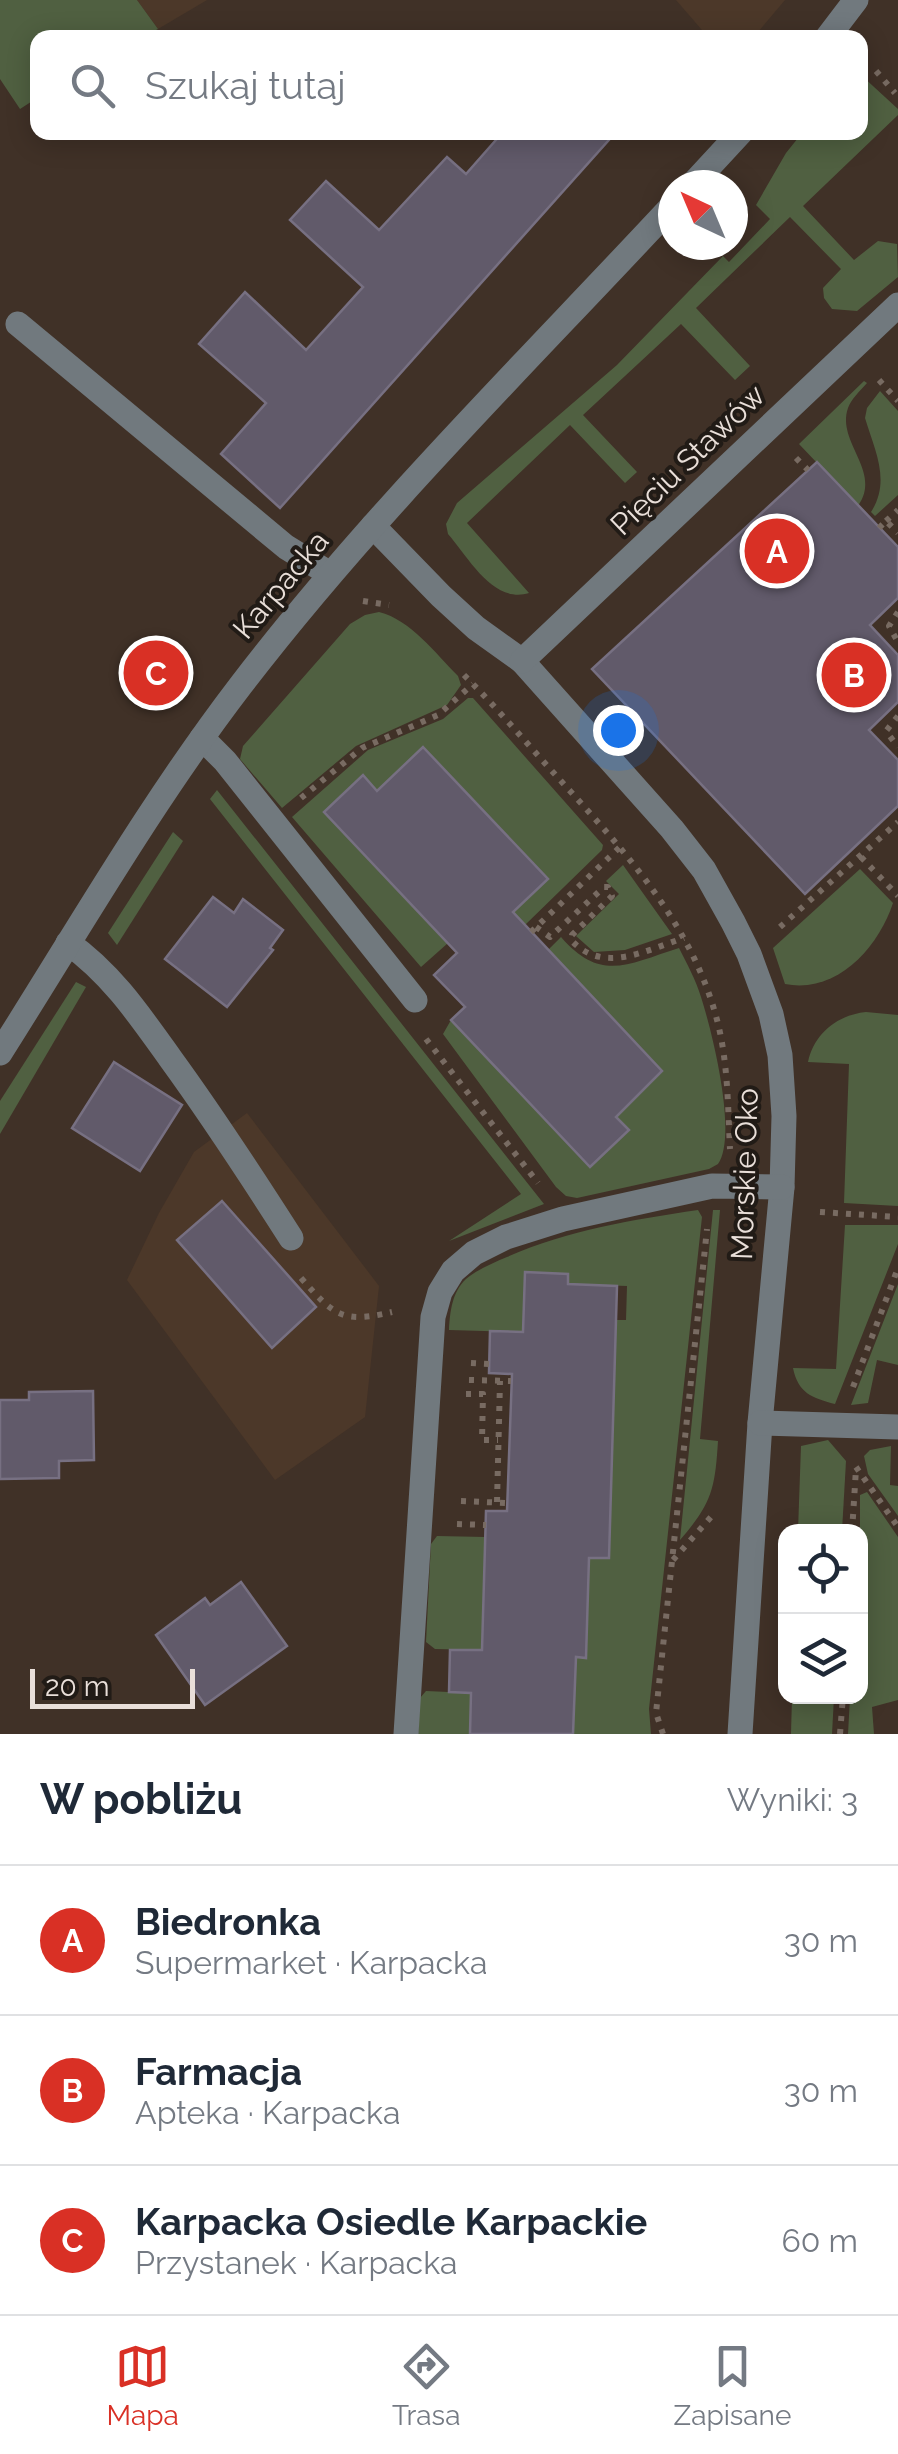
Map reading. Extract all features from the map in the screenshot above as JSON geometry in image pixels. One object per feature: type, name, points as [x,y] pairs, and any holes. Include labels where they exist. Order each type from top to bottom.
[{"type":"street","points":[[833,30],[856,0]]},
{"type":"street","points":[[706,170],[734,140]]},
{"type":"street","name":"Karpacka","points":[[0,1054],[202,738],[330,574],[658,221]]},
{"type":"street","name":"Pięciu Stawów","points":[[522,661],[898,305]]},
{"type":"street","points":[[18,324],[286,547],[330,574]]},
{"type":"street","name":"Morskie Oko","points":[[373,526],[453,606],[522,661],[672,828],[704,870],[749,954],[771,1014],[780,1055],[784,1116],[740,1734]]},
{"type":"street","points":[[202,738],[226,760],[415,1000]]},
{"type":"street","points":[[68,943],[108,977],[139,1014],[223,1132],[290,1238]]},
{"type":"street","points":[[406,1734],[433,1317],[440,1292],[453,1271],[474,1253],[506,1236],[563,1219],[712,1186],[780,1198]]},
{"type":"street","points":[[760,1423],[898,1427]]},
{"type":"path","points":[[876,71],[895,93]]},
{"type":"path","points":[[879,528],[898,510]]},
{"type":"path","points":[[886,521],[898,534]]},
{"type":"path","points":[[366,600],[401,610]]},
{"type":"path","points":[[889,626],[898,612]]},
{"type":"path","points":[[889,626],[898,629]]},
{"type":"path","points":[[889,626],[898,642]]},
{"type":"path","points":[[461,672],[646,878],[684,938],[719,1028],[730,1153],[713,1172],[656,1713],[663,1734]]},
{"type":"path","points":[[274,820],[362,748],[438,715],[473,684]]},
{"type":"path","points":[[886,731],[898,716]]},
{"type":"path","points":[[886,731],[898,734]]},
{"type":"path","points":[[886,731],[898,748]]},
{"type":"path","points":[[749,954],[898,822]]},
{"type":"path","points":[[620,847],[534,929],[550,938],[608,886],[612,896],[572,935],[581,951],[606,960],[684,938]]},
{"type":"path","points":[[861,856],[898,896]]},
{"type":"path","points":[[415,1000],[418,1029],[534,1177]]},
{"type":"path","points":[[780,1198],[898,1216]]},
{"type":"path","points":[[290,1238],[285,1259],[329,1310],[360,1319],[400,1310]]},
{"type":"path","points":[[898,1268],[839,1425],[839,1444],[898,1527]]},
{"type":"path","points":[[486,1380],[512,1381]]},
{"type":"path","points":[[497,1502],[500,1381]]},
{"type":"path","points":[[852,1524],[856,1468]]},
{"type":"path","points":[[458,1501],[507,1503]]},
{"type":"path","points":[[840,1734],[842,1704]]},
{"type":"shaded area","points":[[137,0],[207,0],[158,29]]},
{"type":"shaded area","points":[[676,0],[785,0],[760,30],[702,30]]},
{"type":"shaded area","points":[[247,1113],[379,1286],[365,1417],[275,1480],[127,1280],[194,1152]]},
{"type":"green space","points":[[0,0],[137,0],[158,29],[30,30],[30,103],[20,109],[0,79]]},
{"type":"green space","points":[[868,81],[898,109],[898,115],[803,206],[854,260],[878,241],[897,244],[898,277],[857,311],[832,309],[824,298],[823,288],[841,269],[790,217],[748,258],[748,242],[770,219],[756,205],[796,140],[868,140]]},
{"type":"green space","points":[[719,260],[746,260],[696,308],[750,366],[735,380],[681,324],[583,415],[637,472],[625,483],[570,425],[467,523],[529,593],[516,595],[493,585],[448,534],[446,524],[457,503],[617,365]]},
{"type":"green space","points":[[864,381],[867,383],[849,405],[846,421],[865,481],[858,506],[799,444]]},
{"type":"green space","points":[[880,391],[898,411],[898,495],[875,516],[871,512],[881,477],[865,418],[867,408]]},
{"type":"green space","points":[[379,612],[402,622],[422,638],[458,676],[461,685],[447,705],[356,746],[282,808],[240,759],[243,746],[350,624]]},
{"type":"green space","points":[[473,698],[603,845],[525,925],[512,913],[547,879],[423,748],[377,791],[363,776],[448,943],[421,967],[292,817],[368,750],[443,719]]},
{"type":"green space","points":[[217,790],[544,1204],[449,1241],[521,1194],[210,799]]},
{"type":"green space","points":[[173,832],[183,841],[117,945],[108,933]]},
{"type":"green space","points":[[623,865],[672,934],[625,950],[594,952],[576,936],[619,894],[606,881]]},
{"type":"green space","points":[[860,869],[893,903],[877,936],[838,975],[822,982],[785,984],[773,948]]},
{"type":"green space","points":[[561,937],[575,951],[602,965],[630,964],[679,948],[701,997],[721,1082],[725,1130],[718,1164],[577,1198],[566,1196],[443,1034],[451,1020],[591,1166],[629,1131],[616,1117],[662,1071],[548,950]]},
{"type":"green space","points":[[76,982],[86,987],[0,1134],[0,1101]]},
{"type":"green space","points":[[866,1012],[898,1015],[898,1206],[844,1203],[849,1064],[808,1062],[828,1028],[846,1017]]},
{"type":"green space","points":[[698,1210],[702,1217],[649,1709],[651,1734],[573,1734],[576,1657],[585,1658],[589,1558],[616,1320],[626,1320],[627,1286],[568,1284],[568,1274],[525,1272],[523,1332],[449,1330],[453,1303],[461,1284],[471,1275],[530,1248],[601,1227]]},
{"type":"green space","points":[[713,1210],[720,1210],[700,1439],[718,1441],[717,1458],[705,1505],[680,1540]]},
{"type":"green space","points":[[845,1225],[898,1225],[898,1244],[835,1404],[807,1393],[793,1368],[836,1369]]},
{"type":"green space","points":[[898,1284],[898,1365],[877,1360],[868,1403],[851,1405]]},
{"type":"green space","points":[[828,1440],[846,1461],[842,1524],[798,1524],[801,1446]]},
{"type":"green space","points":[[891,1446],[890,1485],[898,1486],[898,1516],[868,1474],[864,1456],[870,1450]]},
{"type":"green space","points":[[867,1492],[898,1537],[898,1700],[872,1707],[874,1734],[848,1734],[850,1704],[868,1704],[868,1524],[860,1524],[860,1495]]},
{"type":"green space","points":[[437,1536],[485,1537],[482,1650],[435,1649],[426,1642],[431,1544]]},
{"type":"green space","points":[[426,1691],[471,1693],[470,1734],[418,1734],[420,1698]]},
{"type":"green space","points":[[792,1704],[834,1704],[832,1734],[791,1734]]},
{"type":"building","points":[[496,140],[609,140],[280,508],[221,454],[266,403],[199,344],[245,292],[306,350],[363,287],[290,220],[326,181],[379,230],[447,157],[466,174]]},
{"type":"building","points":[[817,462],[898,547],[898,598],[870,625],[898,655],[898,702],[869,730],[898,760],[898,806],[805,894],[592,669]]},
{"type":"building","points":[[423,747],[548,879],[513,912],[662,1071],[616,1117],[629,1130],[590,1167],[451,1020],[465,1007],[434,975],[457,953],[324,812],[363,775],[377,791]]},
{"type":"building","points":[[213,897],[234,913],[243,899],[283,930],[270,948],[273,950],[227,1007],[165,959]]},
{"type":"building","points":[[114,1062],[182,1105],[140,1171],[72,1128]]},
{"type":"building","points":[[222,1201],[316,1307],[272,1348],[177,1240]]},
{"type":"building","points":[[525,1272],[568,1274],[568,1284],[617,1286],[609,1558],[589,1558],[586,1658],[576,1657],[573,1734],[470,1734],[471,1693],[449,1692],[450,1650],[482,1650],[486,1511],[507,1511],[512,1374],[489,1373],[490,1331],[523,1332]]},
{"type":"building","points":[[93,1391],[94,1460],[59,1461],[59,1478],[0,1479],[0,1400],[29,1400],[29,1392]]},
{"type":"building","points":[[241,1582],[287,1646],[205,1705],[156,1635],[205,1598],[210,1605]]},
{"type":"place","name":"Biedronka","points":[[777,551]]},
{"type":"place","name":"Karpacka Osiedle Karpackie","points":[[156,673]]},
{"type":"place","name":"Farmacja","points":[[854,675]]}]
